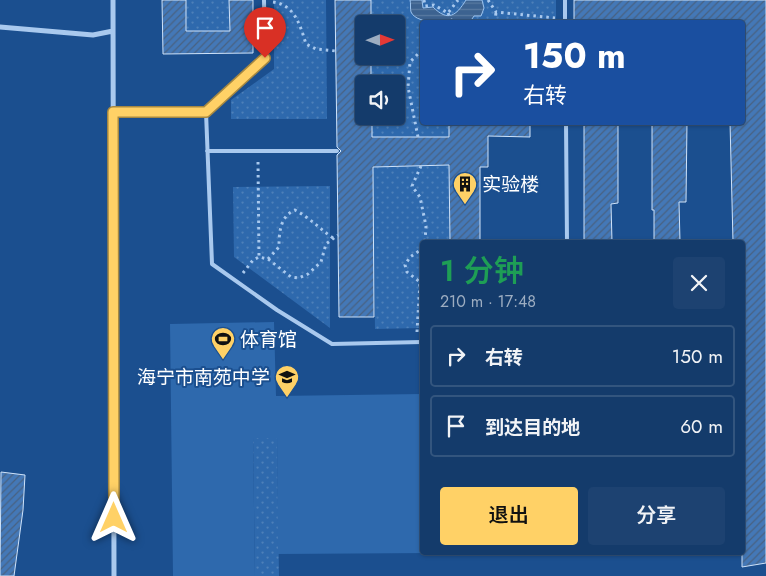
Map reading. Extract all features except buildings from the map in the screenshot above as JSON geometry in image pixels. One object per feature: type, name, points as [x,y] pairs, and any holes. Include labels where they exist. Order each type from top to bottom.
[{"type":"street","points":[[113,0],[114,576]]},
{"type":"street","points":[[0,27],[94,35],[113,31]]},
{"type":"lane","points":[[113,112],[206,112],[265,58],[264,0]]},
{"type":"lane","points":[[565,0],[565,20]]},
{"type":"lane","points":[[206,112],[212,264],[277,310],[332,344],[420,342]]},
{"type":"lane","points":[[566,125],[567,240]]},
{"type":"lane","points":[[207,151],[337,151]]},
{"type":"path","points":[[264,0],[283,4],[289,9],[300,27],[306,44],[316,48],[336,51]]},
{"type":"path","points":[[424,0],[425,6],[434,5],[448,13],[451,20]]},
{"type":"path","points":[[448,13],[458,0]]},
{"type":"path","points":[[488,0],[496,12],[495,20]]},
{"type":"path","points":[[496,12],[556,18]]},
{"type":"path","points":[[418,137],[408,87],[410,62],[420,52]]},
{"type":"path","points":[[258,151],[259,256]]},
{"type":"path","points":[[421,166],[412,186],[420,197],[426,226],[425,240]]},
{"type":"path","points":[[268,260],[279,247],[279,234],[282,222],[289,213],[295,210],[318,225],[322,231],[333,238]]},
{"type":"path","points":[[259,256],[268,260],[291,277],[300,278],[308,274],[321,262],[324,247],[338,235]]},
{"type":"path","points":[[416,342],[420,282],[407,272],[405,265],[410,258],[420,250]]},
{"type":"path","points":[[237,282],[253,260],[259,256]]},
{"type":"shaded area","points":[[184,0],[230,0],[230,31],[185,31]]},
{"type":"shaded area","points":[[274,0],[326,0],[327,119],[231,119],[231,100],[274,69]]},
{"type":"shaded area","points":[[371,0],[556,0],[556,20],[420,20],[420,125],[449,125],[449,137],[372,137],[372,125],[405,125],[405,75],[371,75],[371,65],[405,65],[405,15],[371,15]]},
{"type":"shaded area","points":[[410,0],[422,0],[423,8],[433,7],[438,12],[447,16],[459,10],[466,0],[482,0],[484,8],[481,16],[474,16],[471,20],[421,20],[411,12]]},
{"type":"shaded area","points":[[449,165],[450,240],[420,240],[420,328],[375,329],[373,167]]},
{"type":"shaded area","points":[[330,186],[330,328],[234,257],[233,187]]},
{"type":"shaded area","points":[[274,322],[276,396],[420,394],[420,553],[278,554],[277,438],[253,438],[255,576],[173,576],[170,324]]},
{"type":"shaded area","points":[[277,437],[279,576],[255,576],[253,438]]},
{"type":"place","name":"实验楼","points":[[465,205]]},
{"type":"place","name":"体育馆","points":[[223,360]]},
{"type":"place","name":"海宁市南苑中学","points":[[287,398]]},
{"type":"route","points":[[114,518],[113,112],[206,112],[265,58]]}]
